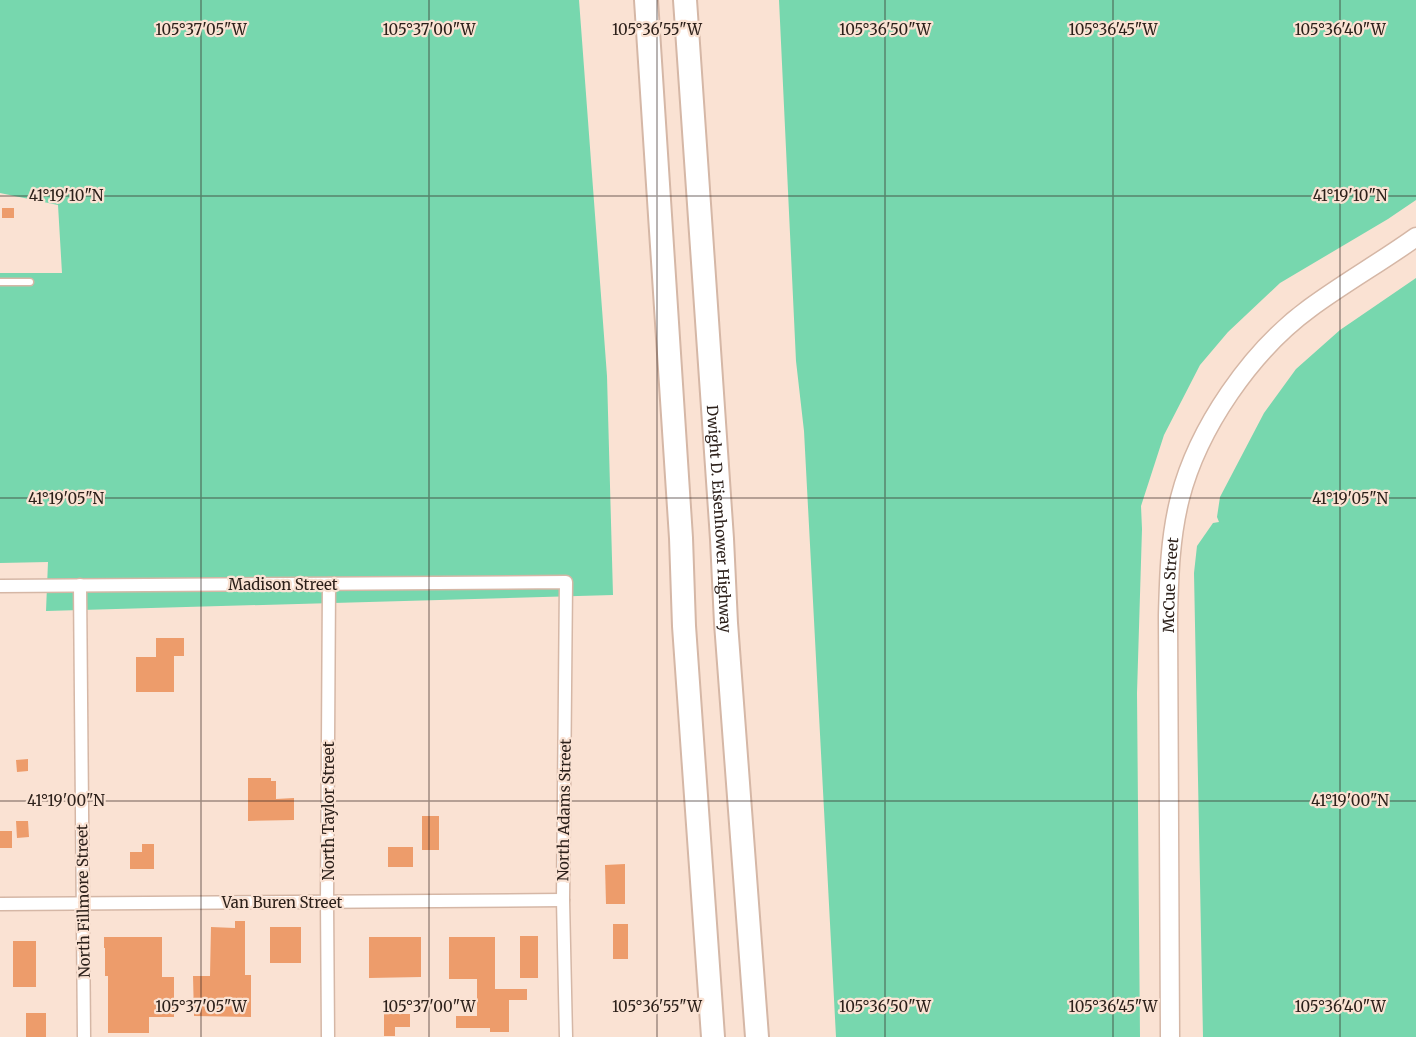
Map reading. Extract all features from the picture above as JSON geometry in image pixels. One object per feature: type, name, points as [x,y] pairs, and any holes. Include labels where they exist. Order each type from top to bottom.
[{"type":"highway","points":[[646,0],[681,538],[684,626],[713,1037]]},
{"type":"highway","name":"Dwight D. Eisenhower Highway","points":[[686,0],[726,623],[757,1037]]},
{"type":"main road","name":"McCue Street","points":[[1170,1037],[1167,616],[1172,534],[1189,468],[1205,433],[1225,399],[1270,345],[1308,309],[1416,237]]},
{"type":"street","name":"Madison Street","points":[[0,586],[566,582]]},
{"type":"street","name":"North Adams Street","points":[[566,582],[563,900],[566,1037]]},
{"type":"street","name":"North Taylor Street","points":[[328,1037],[329,584]]},
{"type":"street","name":"North Fillmore Street","points":[[80,585],[84,1037]]},
{"type":"street","name":"Van Buren Street","points":[[0,904],[563,900]]},
{"type":"lane","points":[[0,282],[30,282]]},
{"type":"green space","points":[[0,0],[579,0],[607,376],[613,595],[46,611],[48,562],[0,563],[0,273],[62,273],[58,205],[0,193]]},
{"type":"green space","points":[[779,0],[1416,0],[1416,200],[1280,283],[1228,332],[1200,365],[1164,435],[1141,506],[1137,693],[1140,1037],[836,1037],[804,431],[796,361]]},
{"type":"green space","points":[[1416,278],[1416,1037],[1203,1037],[1194,573],[1197,546],[1213,523],[1219,522],[1217,517],[1220,497],[1264,413],[1296,369],[1340,330]]},
{"type":"building","points":[[2,208],[14,208],[14,218],[2,218]]},
{"type":"building","points":[[156,638],[184,638],[184,656],[174,656],[174,692],[136,692],[136,657],[156,657]]},
{"type":"building","points":[[28,759],[28,771],[17,772],[16,760]]},
{"type":"building","points":[[248,778],[271,778],[271,781],[276,781],[276,799],[294,798],[294,820],[248,821]]},
{"type":"building","points":[[422,816],[439,816],[439,850],[422,850]]},
{"type":"building","points":[[16,821],[28,821],[29,837],[17,838]]},
{"type":"building","points":[[0,831],[12,831],[12,848],[0,848]]},
{"type":"building","points":[[142,844],[154,844],[154,869],[130,869],[130,852],[142,852]]},
{"type":"building","points":[[388,847],[413,847],[413,867],[388,867]]},
{"type":"building","points":[[625,864],[625,904],[606,904],[605,865]]},
{"type":"building","points":[[235,921],[245,921],[245,975],[251,975],[251,1017],[194,1016],[193,976],[210,976],[211,927],[235,928]]},
{"type":"building","points":[[613,924],[628,924],[628,959],[613,959]]},
{"type":"building","points":[[270,927],[301,927],[301,963],[270,963]]},
{"type":"building","points":[[520,936],[538,936],[538,978],[520,978]]},
{"type":"building","points":[[104,937],[162,937],[162,977],[174,977],[174,1017],[149,1017],[149,1033],[108,1033],[108,976],[105,976]]},
{"type":"building","points":[[369,937],[421,937],[421,977],[369,978]]},
{"type":"building","points":[[449,937],[495,937],[495,989],[527,989],[527,1000],[509,1000],[509,1032],[490,1032],[490,1028],[456,1028],[456,1016],[477,1016],[477,979],[449,979]]},
{"type":"building","points":[[13,941],[36,941],[36,987],[13,987]]},
{"type":"building","points":[[26,1013],[46,1013],[46,1037],[26,1037]]},
{"type":"building","points":[[384,1014],[410,1014],[410,1027],[395,1027],[395,1036],[384,1036]]}]
